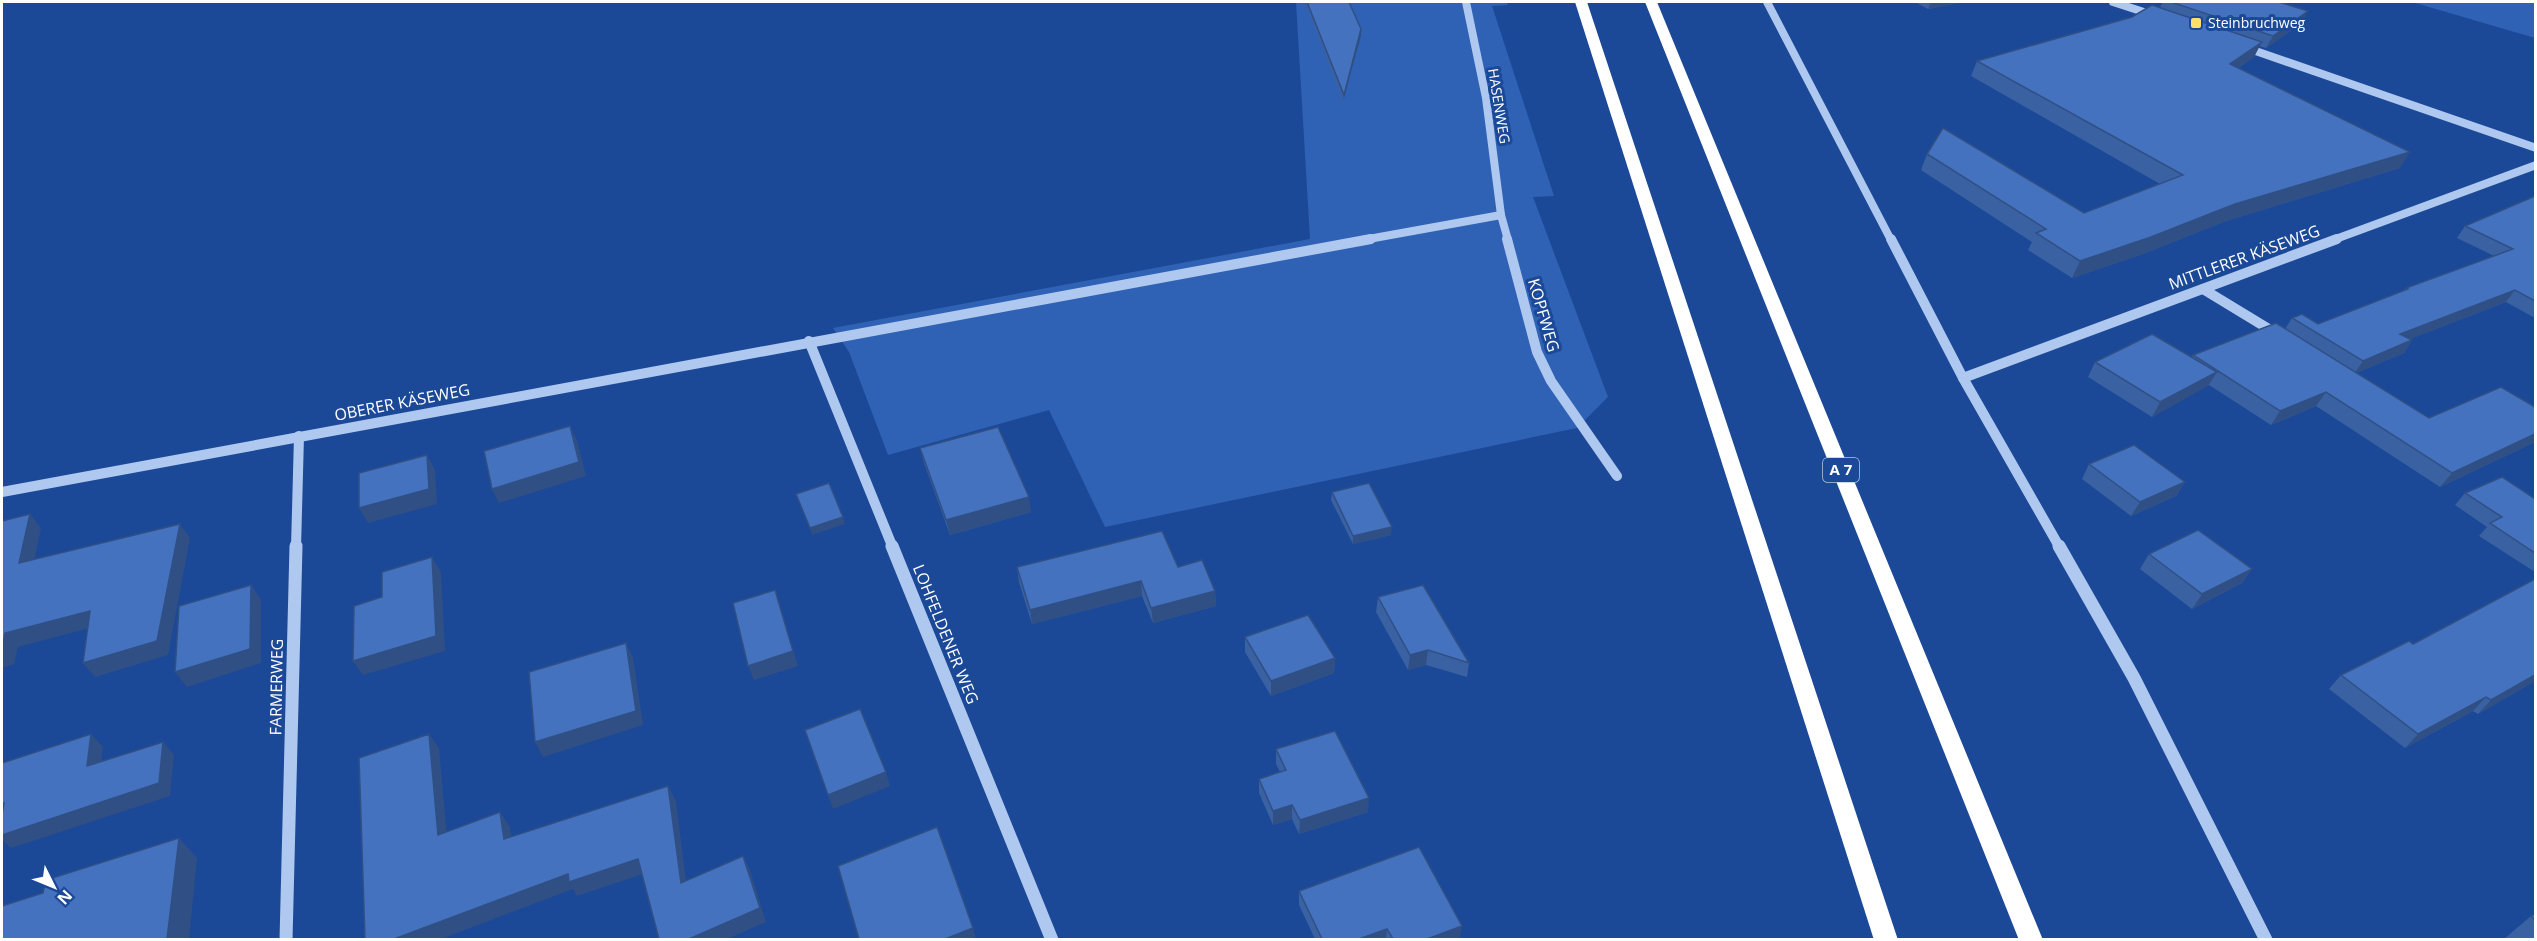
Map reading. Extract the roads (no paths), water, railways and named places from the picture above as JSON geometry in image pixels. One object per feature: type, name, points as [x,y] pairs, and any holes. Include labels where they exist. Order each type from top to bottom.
[{"type":"highway","points":[[1581,2],[1886,939]]},
{"type":"highway","name":"A 7","points":[[1651,2],[2031,939]]},
{"type":"street","name":"HASENWEG","points":[[1466,2],[1486,98],[1501,215]]},
{"type":"street","points":[[1767,2],[1963,378],[2134,678],[2266,939]]},
{"type":"street","points":[[2113,2],[2158,17]]},
{"type":"street","points":[[2236,44],[2535,148]]},
{"type":"street","name":"MITTLERER KÄSEWEG","points":[[1963,378],[2535,165]]},
{"type":"street","name":"OBERER KÄSEWEG","points":[[2,492],[809,341],[1501,215]]},
{"type":"street","name":"KOPFWEG","points":[[1501,215],[1537,352],[1551,381],[1617,476]]},
{"type":"street","points":[[2203,288],[2281,337]]},
{"type":"street","name":"LOHFELDENER WEG","points":[[809,341],[1052,939]]},
{"type":"street","name":"FARMERWEG","points":[[286,939],[299,436]]},
{"type":"place","name":"Steinbruchweg","points":[[2196,23]]}]
